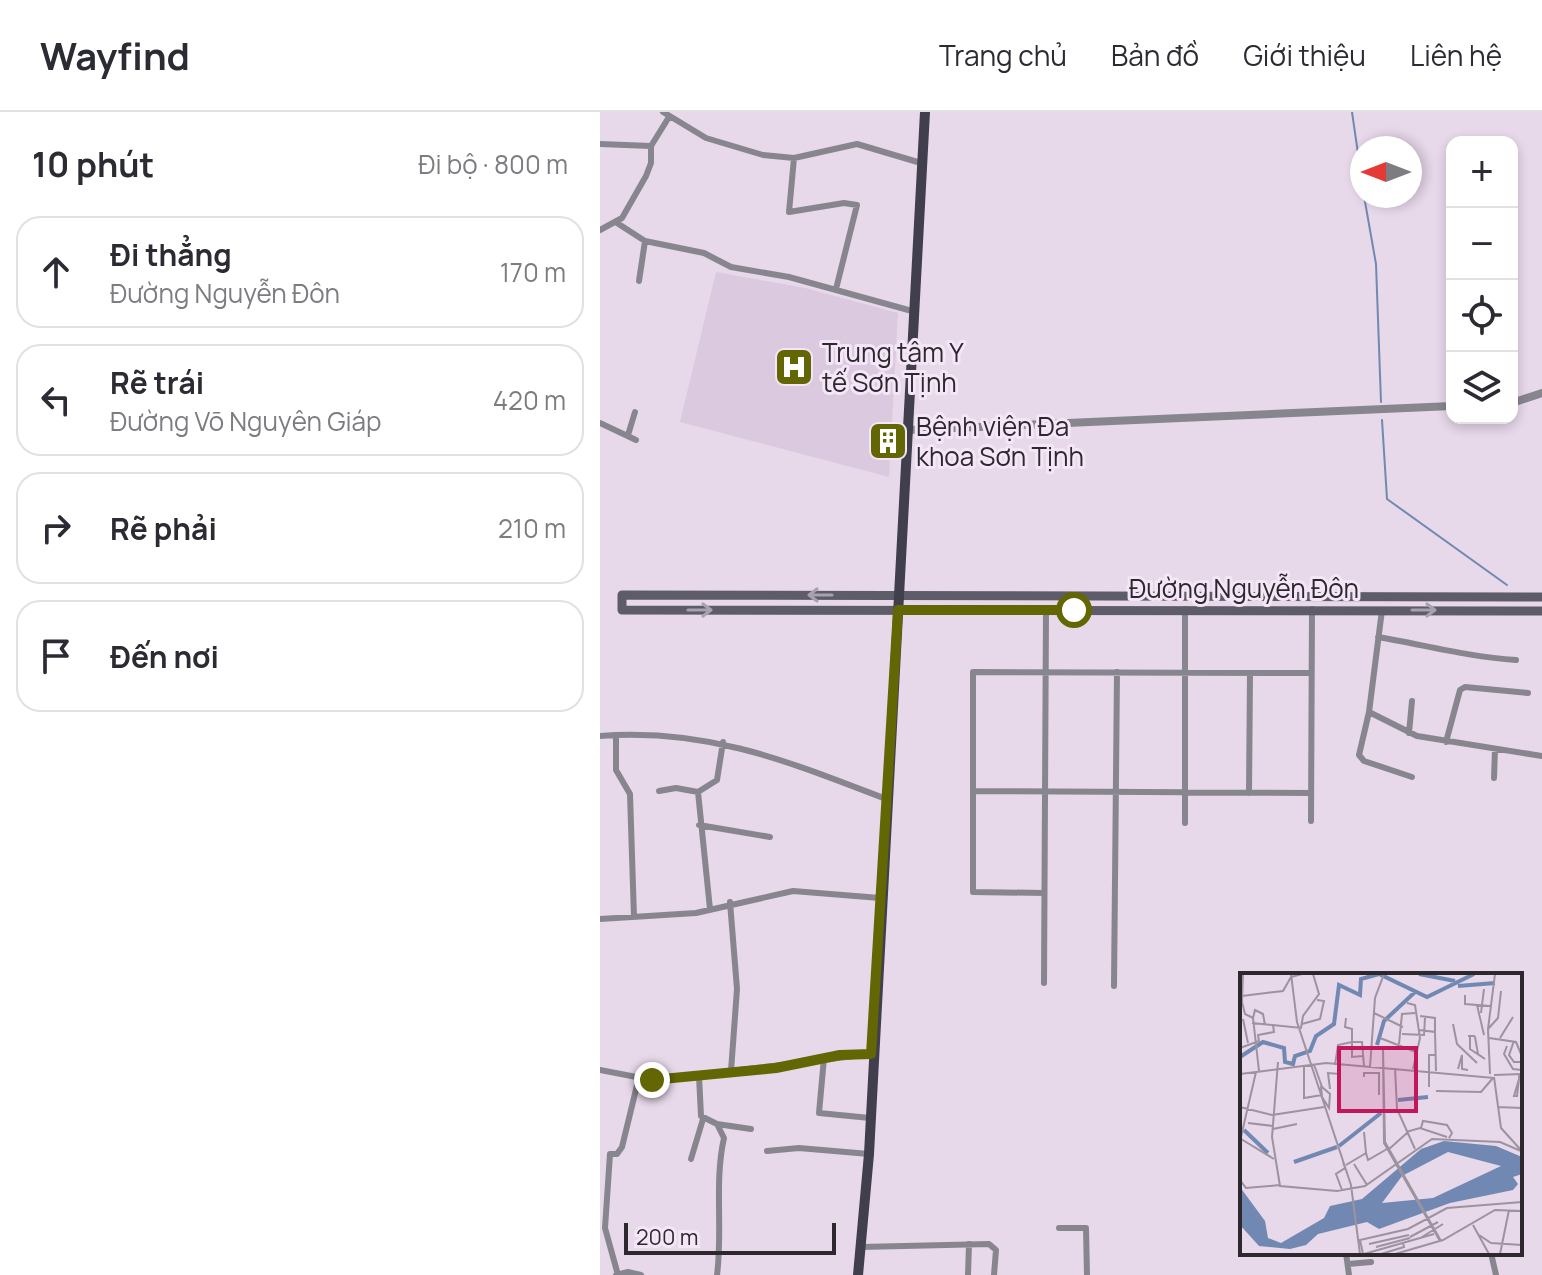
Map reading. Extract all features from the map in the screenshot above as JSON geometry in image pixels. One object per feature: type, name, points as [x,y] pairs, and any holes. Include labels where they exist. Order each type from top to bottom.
[{"type":"main road","points":[[858,1275],[869,1154],[871,1054],[925,112]]},
{"type":"main road","name":"Đường Nguyễn Đôn","points":[[1542,597],[622,595],[622,610],[1542,611]]},
{"type":"street","points":[[600,230],[617,223],[646,176],[651,163],[651,146],[666,114],[726,145],[763,155],[794,158],[854,144],[921,163]]},
{"type":"street","points":[[600,144],[651,146]]},
{"type":"street","points":[[794,158],[789,212],[844,203],[857,205],[836,289]]},
{"type":"street","points":[[617,223],[645,241],[704,253],[719,263],[746,272],[836,289],[912,311]]},
{"type":"street","points":[[639,281],[645,241]]},
{"type":"street","points":[[1518,401],[1542,393]]},
{"type":"street","points":[[908,430],[1446,406]]},
{"type":"street","points":[[628,435],[635,412]]},
{"type":"street","points":[[600,423],[636,440]]},
{"type":"street","points":[[1044,983],[1044,671],[1047,595]]},
{"type":"street","points":[[1185,823],[1186,596]]},
{"type":"street","points":[[1311,821],[1312,596]]},
{"type":"street","points":[[1384,596],[1361,759],[1412,777]]},
{"type":"street","points":[[1378,637],[1449,648],[1467,656],[1516,660]]},
{"type":"street","points":[[1044,893],[973,892],[973,672],[1311,673]]},
{"type":"street","points":[[1114,986],[1117,672]]},
{"type":"street","points":[[1249,793],[1250,673]]},
{"type":"street","points":[[1446,742],[1460,690],[1465,687],[1528,693]]},
{"type":"street","points":[[1409,733],[1412,701]]},
{"type":"street","points":[[1369,712],[1409,733],[1446,742],[1542,756]]},
{"type":"street","points":[[600,736],[657,733],[723,742],[886,799]]},
{"type":"street","points":[[616,735],[616,770],[630,790],[634,917]]},
{"type":"street","points":[[659,791],[676,788],[698,792],[717,780],[723,742]]},
{"type":"street","points":[[1494,778],[1495,749]]},
{"type":"street","points":[[973,791],[1311,793]]},
{"type":"street","points":[[698,792],[710,909]]},
{"type":"street","points":[[699,825],[770,837]]},
{"type":"street","points":[[600,919],[710,909],[730,902],[755,901],[793,891],[880,898]]},
{"type":"street","points":[[730,902],[737,989],[731,1071]]},
{"type":"street","points":[[600,1070],[639,1077],[699,1076],[871,1054]]},
{"type":"street","points":[[824,1058],[819,1113],[870,1118]]},
{"type":"street","points":[[691,1159],[703,1119],[698,1109],[699,1076]]},
{"type":"street","points":[[639,1077],[622,1147],[617,1154],[610,1154],[605,1228],[617,1275],[641,1275]]},
{"type":"street","points":[[703,1119],[751,1129]]},
{"type":"street","points":[[717,1124],[724,1138],[720,1154],[722,1234],[717,1275]]},
{"type":"street","points":[[767,1151],[799,1148],[869,1154]]},
{"type":"street","points":[[1059,1228],[1086,1228],[1087,1275]]},
{"type":"street","points":[[968,1275],[969,1244]]},
{"type":"street","points":[[861,1247],[989,1244],[996,1250],[994,1275]]},
{"type":"street","points":[[1346,1255],[1349,1275]]},
{"type":"street","points":[[1491,1255],[1496,1275]]},
{"type":"street","points":[[1348,1264],[1371,1262]]},
{"type":"shaded area","name":"Trung tâm Y tế Sơn Tịnh","points":[[716,272],[805,288],[898,313],[889,477],[680,422]]},
{"type":"waterway","points":[[1352,112],[1355,136]]},
{"type":"waterway","points":[[1366,208],[1376,264],[1381,402]]},
{"type":"waterway","points":[[1382,420],[1387,499],[1507,585]]},
{"type":"place","name":"Trung tâm Y tế Sơn Tịnh","points":[[794,367]]},
{"type":"place","name":"Bệnh viện Đa khoa Sơn Tịnh","points":[[888,441]]},
{"type":"route","points":[[652,1080],[776,1068],[840,1055],[871,1054],[898,610],[1074,610]]}]
